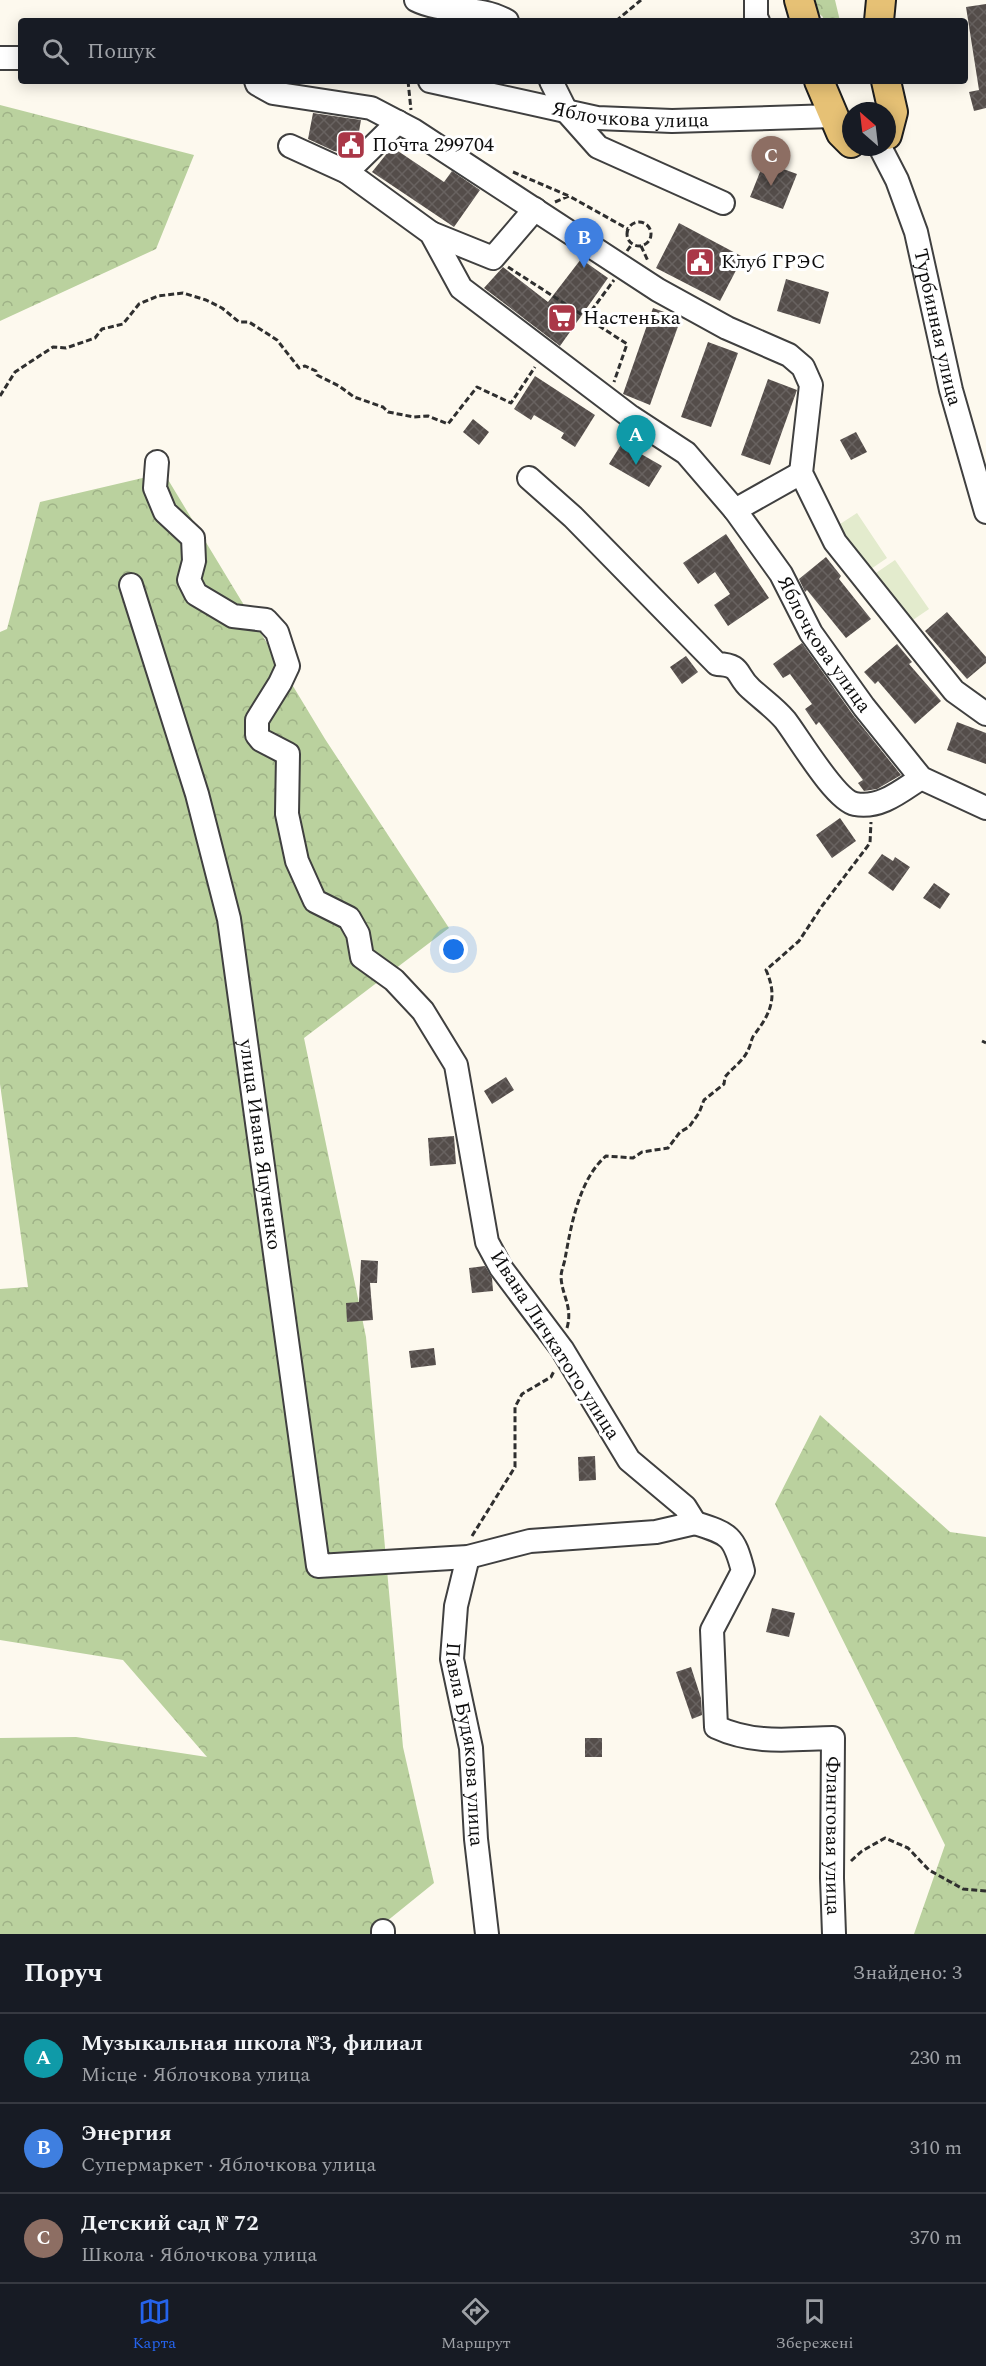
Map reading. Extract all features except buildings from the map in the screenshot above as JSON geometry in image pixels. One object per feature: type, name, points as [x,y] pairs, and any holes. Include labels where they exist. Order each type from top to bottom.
[{"type":"main road","points":[[799,0],[804,18]]},
{"type":"main road","points":[[879,18],[880,0]]},
{"type":"main road","points":[[820,84],[842,134]]},
{"type":"main road","points":[[887,84],[891,102]]},
{"type":"street","points":[[416,0],[434,7],[471,9],[498,18]]},
{"type":"street","points":[[756,0],[756,18]]},
{"type":"street","points":[[0,58],[18,58]]},
{"type":"street","points":[[257,84],[273,93],[371,108],[406,126],[658,290],[727,328],[789,355],[803,367],[811,385],[801,473],[835,542],[954,691],[986,714]]},
{"type":"street","name":"Яблочкова улица","points":[[444,84],[597,118],[672,121],[833,117]]},
{"type":"street","points":[[552,84],[566,111],[598,147],[723,203]]},
{"type":"street","points":[[347,172],[406,126]]},
{"type":"street","points":[[290,146],[347,172],[431,233],[493,258],[536,209]]},
{"type":"street","name":"Турбинная улица","points":[[885,156],[897,180],[916,232],[951,390],[986,512]]},
{"type":"street","name":"Яблочкова улица","points":[[431,233],[461,288],[631,417],[686,453],[735,510],[781,574],[811,633],[864,707],[921,778],[986,808]]},
{"type":"street","name":"Ивана Личкатого улица","points":[[157,462],[155,488],[165,512],[193,538],[194,561],[189,580],[196,594],[233,616],[266,620],[278,632],[288,666],[280,684],[257,720],[257,735],[261,740],[288,754],[287,814],[297,861],[315,901],[349,918],[358,934],[362,957],[394,980],[423,1011],[456,1065],[488,1242],[501,1268],[561,1347],[629,1460],[686,1507],[695,1523]]},
{"type":"street","points":[[735,510],[801,473]]},
{"type":"street","points":[[529,478],[573,517],[717,664],[730,665],[737,669],[750,688],[772,706],[785,721],[830,784],[852,804],[871,805],[895,795],[921,778]]},
{"type":"street","name":"улица Ивана Яцуненко","points":[[131,585],[198,794],[229,919],[318,1566],[468,1557]]},
{"type":"street","points":[[468,1557],[530,1542],[656,1532],[695,1523]]},
{"type":"street","name":"Фланговая улица","points":[[695,1523],[720,1531],[736,1544],[743,1571],[712,1630],[716,1727],[760,1740],[833,1738],[834,1934]]},
{"type":"street","name":"Павла Будякова улица","points":[[468,1557],[456,1606],[452,1659],[471,1748],[476,1839],[487,1934]]},
{"type":"path","points":[[620,18],[641,0]]},
{"type":"path","points":[[406,126],[408,84]]},
{"type":"path","points":[[536,209],[569,196],[628,228]]},
{"type":"path","points":[[633,223],[645,224],[650,230],[650,238],[645,244],[633,245],[627,236],[628,228],[633,223]]},
{"type":"path","points":[[493,258],[627,344],[613,379]]},
{"type":"path","points":[[586,318],[611,284]]},
{"type":"path","points":[[0,396],[15,372],[53,347],[66,348],[95,338],[102,329],[123,324],[139,304],[158,296],[183,293],[222,308],[239,322],[249,322],[277,340],[299,368],[305,366],[316,371],[317,375],[354,397],[383,407],[388,412],[414,417],[428,416],[448,424],[477,387],[511,403],[545,352]]},
{"type":"path","points":[[468,1557],[474,1531],[515,1467],[515,1407],[522,1394],[551,1377],[559,1360],[568,1325],[569,1311],[561,1276],[572,1220],[588,1179],[599,1162],[606,1156],[633,1158],[642,1152],[668,1148],[680,1132],[689,1127],[699,1113],[704,1100],[712,1092],[719,1090],[724,1084],[725,1077],[737,1067],[753,1037],[760,1029],[771,1004],[773,992],[766,970],[799,941],[822,906],[870,843],[871,805]]},
{"type":"path","points":[[832,1878],[862,1851],[885,1838],[908,1848],[929,1870],[963,1889],[986,1892]]},
{"type":"green space","points":[[804,0],[835,0],[839,18],[823,17]]},
{"type":"green space","points":[[0,105],[194,155],[156,249],[0,321]]},
{"type":"green space","points":[[164,473],[325,739],[449,928],[304,1038],[366,1337],[403,1747],[434,1883],[371,1934],[0,1934],[0,1738],[76,1737],[207,1757],[123,1660],[0,1640],[0,1289],[28,1287],[0,1084],[0,632],[7,629],[40,502]]},
{"type":"green space","points":[[857,513],[887,558],[868,571],[837,526]]},
{"type":"green space","points":[[895,560],[929,609],[907,624],[873,575]]},
{"type":"green space","points":[[820,1415],[950,1532],[986,1537],[986,1934],[914,1934],[945,1845],[775,1504]]},
{"type":"place","name":"Почта 299704","points":[[351,145]]},
{"type":"place","name":"Детский сад № 72","points":[[771,186]]},
{"type":"place","name":"Клуб ГРЭС","points":[[700,262]]},
{"type":"place","name":"Энергия","points":[[584,268]]},
{"type":"place","name":"Настенька","points":[[562,318]]},
{"type":"place","name":"Музыкальная школа №3, филиал","points":[[636,465]]}]
